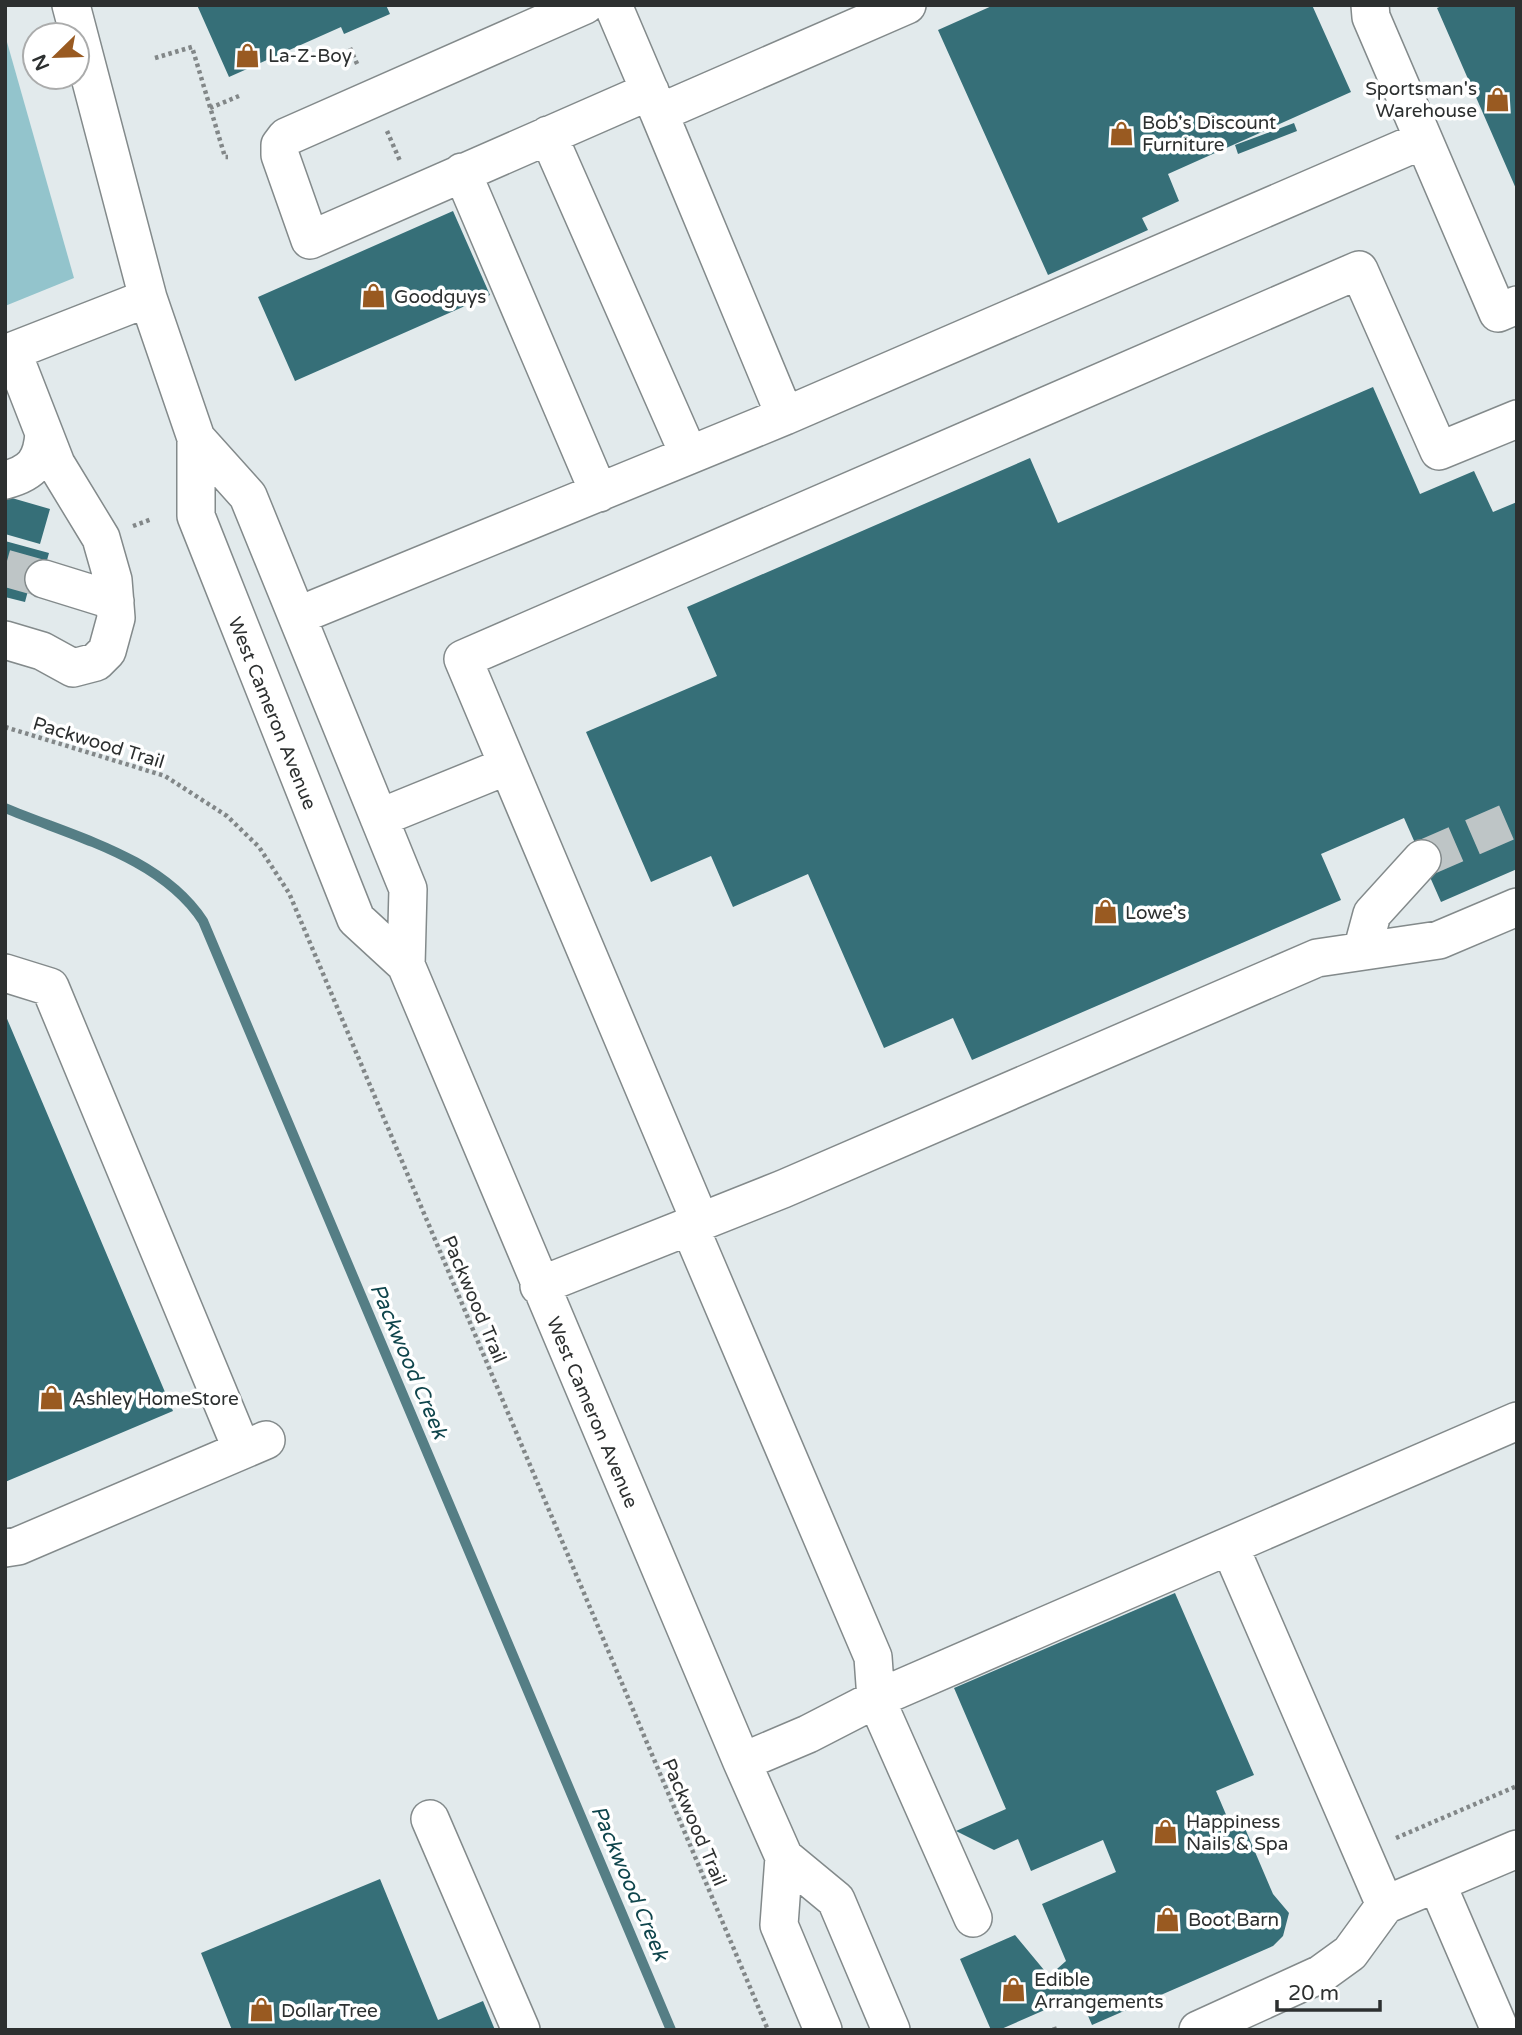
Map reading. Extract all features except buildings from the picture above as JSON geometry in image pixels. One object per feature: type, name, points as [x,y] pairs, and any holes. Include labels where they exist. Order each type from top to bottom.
[{"type":"street","name":"West Cameron Avenue","points":[[71,5],[148,298],[196,438],[196,516],[356,919],[406,965]]},
{"type":"street","points":[[585,5],[286,137],[280,145],[280,155],[310,240],[548,135],[654,102],[907,5]]},
{"type":"street","points":[[613,5],[785,416]]},
{"type":"street","points":[[1370,5],[1371,17],[1498,313],[1517,305]]},
{"type":"street","points":[[548,135],[689,455]]},
{"type":"street","points":[[297,616],[785,416],[1423,140]]},
{"type":"street","points":[[463,172],[599,492]]},
{"type":"street","points":[[972,1917],[876,1699],[873,1657],[463,659],[1359,270],[1439,451],[1517,419]]},
{"type":"street","points":[[5,640],[42,651],[73,668],[96,662],[107,651],[114,632],[115,601],[113,580],[101,538],[56,464],[9,353],[148,298]]},
{"type":"street","points":[[5,480],[25,475],[38,464],[44,433]]},
{"type":"street","name":"West Cameron Avenue","points":[[196,438],[248,496],[408,888],[406,965],[539,1286],[742,1762],[784,1857],[836,1900],[891,2030]]},
{"type":"street","points":[[44,579],[115,601]]},
{"type":"street","points":[[5,626],[29,635],[42,651]]},
{"type":"street","points":[[379,818],[507,765]]},
{"type":"street","points":[[1362,951],[1373,914],[1422,859]]},
{"type":"street","points":[[539,1286],[783,1189],[1317,958],[1439,940],[1517,907]]},
{"type":"street","points":[[5,973],[50,987],[254,1445],[18,1546],[5,1548]]},
{"type":"street","points":[[742,1762],[808,1734],[876,1699],[1517,1421]]},
{"type":"street","points":[[1230,1547],[1385,1905]]},
{"type":"street","points":[[430,1819],[521,2030]]},
{"type":"street","points":[[1198,2030],[1321,1974],[1350,1953],[1369,1932],[1385,1905],[1517,1849]]},
{"type":"street","name":"West Cameron Avenue","points":[[784,1857],[779,1925],[823,2030]]},
{"type":"street","points":[[1437,1884],[1500,2030]]},
{"type":"path","points":[[155,58],[192,47],[225,157],[228,157]]},
{"type":"path","points":[[350,48],[362,75]]},
{"type":"path","points":[[210,108],[239,96]]},
{"type":"path","points":[[382,120],[402,166]]},
{"type":"path","name":"Packwood Trail","points":[[5,727],[165,776],[227,816],[259,847],[289,893],[768,2030]]},
{"type":"path","points":[[1395,1839],[1517,1786]]},
{"type":"shaded area","points":[[5,35],[74,278],[5,306]]},
{"type":"waterway","name":"Packwood Creek","points":[[5,808],[114,851],[140,865],[164,880],[185,899],[203,921],[671,2030]]},
{"type":"tunnel","points":[[5,568],[44,579]]},
{"type":"tunnel","points":[[1422,859],[1517,818]]},
{"type":"place","name":"La-Z-Boy","points":[[248,55]]},
{"type":"place","name":"Sportsman's Warehouse","points":[[1497,99]]},
{"type":"place","name":"Bob's Discount Furniture","points":[[1122,133]]},
{"type":"place","name":"Goodguys","points":[[374,296]]},
{"type":"place","name":"Lowe's","points":[[1105,912]]},
{"type":"place","name":"Ashley HomeStore","points":[[52,1398]]},
{"type":"place","name":"Happiness Nails & Spa","points":[[1166,1832]]},
{"type":"place","name":"Boot Barn","points":[[1168,1919]]},
{"type":"place","name":"Edible Arrangements","points":[[1014,1990]]},
{"type":"place","name":"Dollar Tree","points":[[261,2010]]}]
